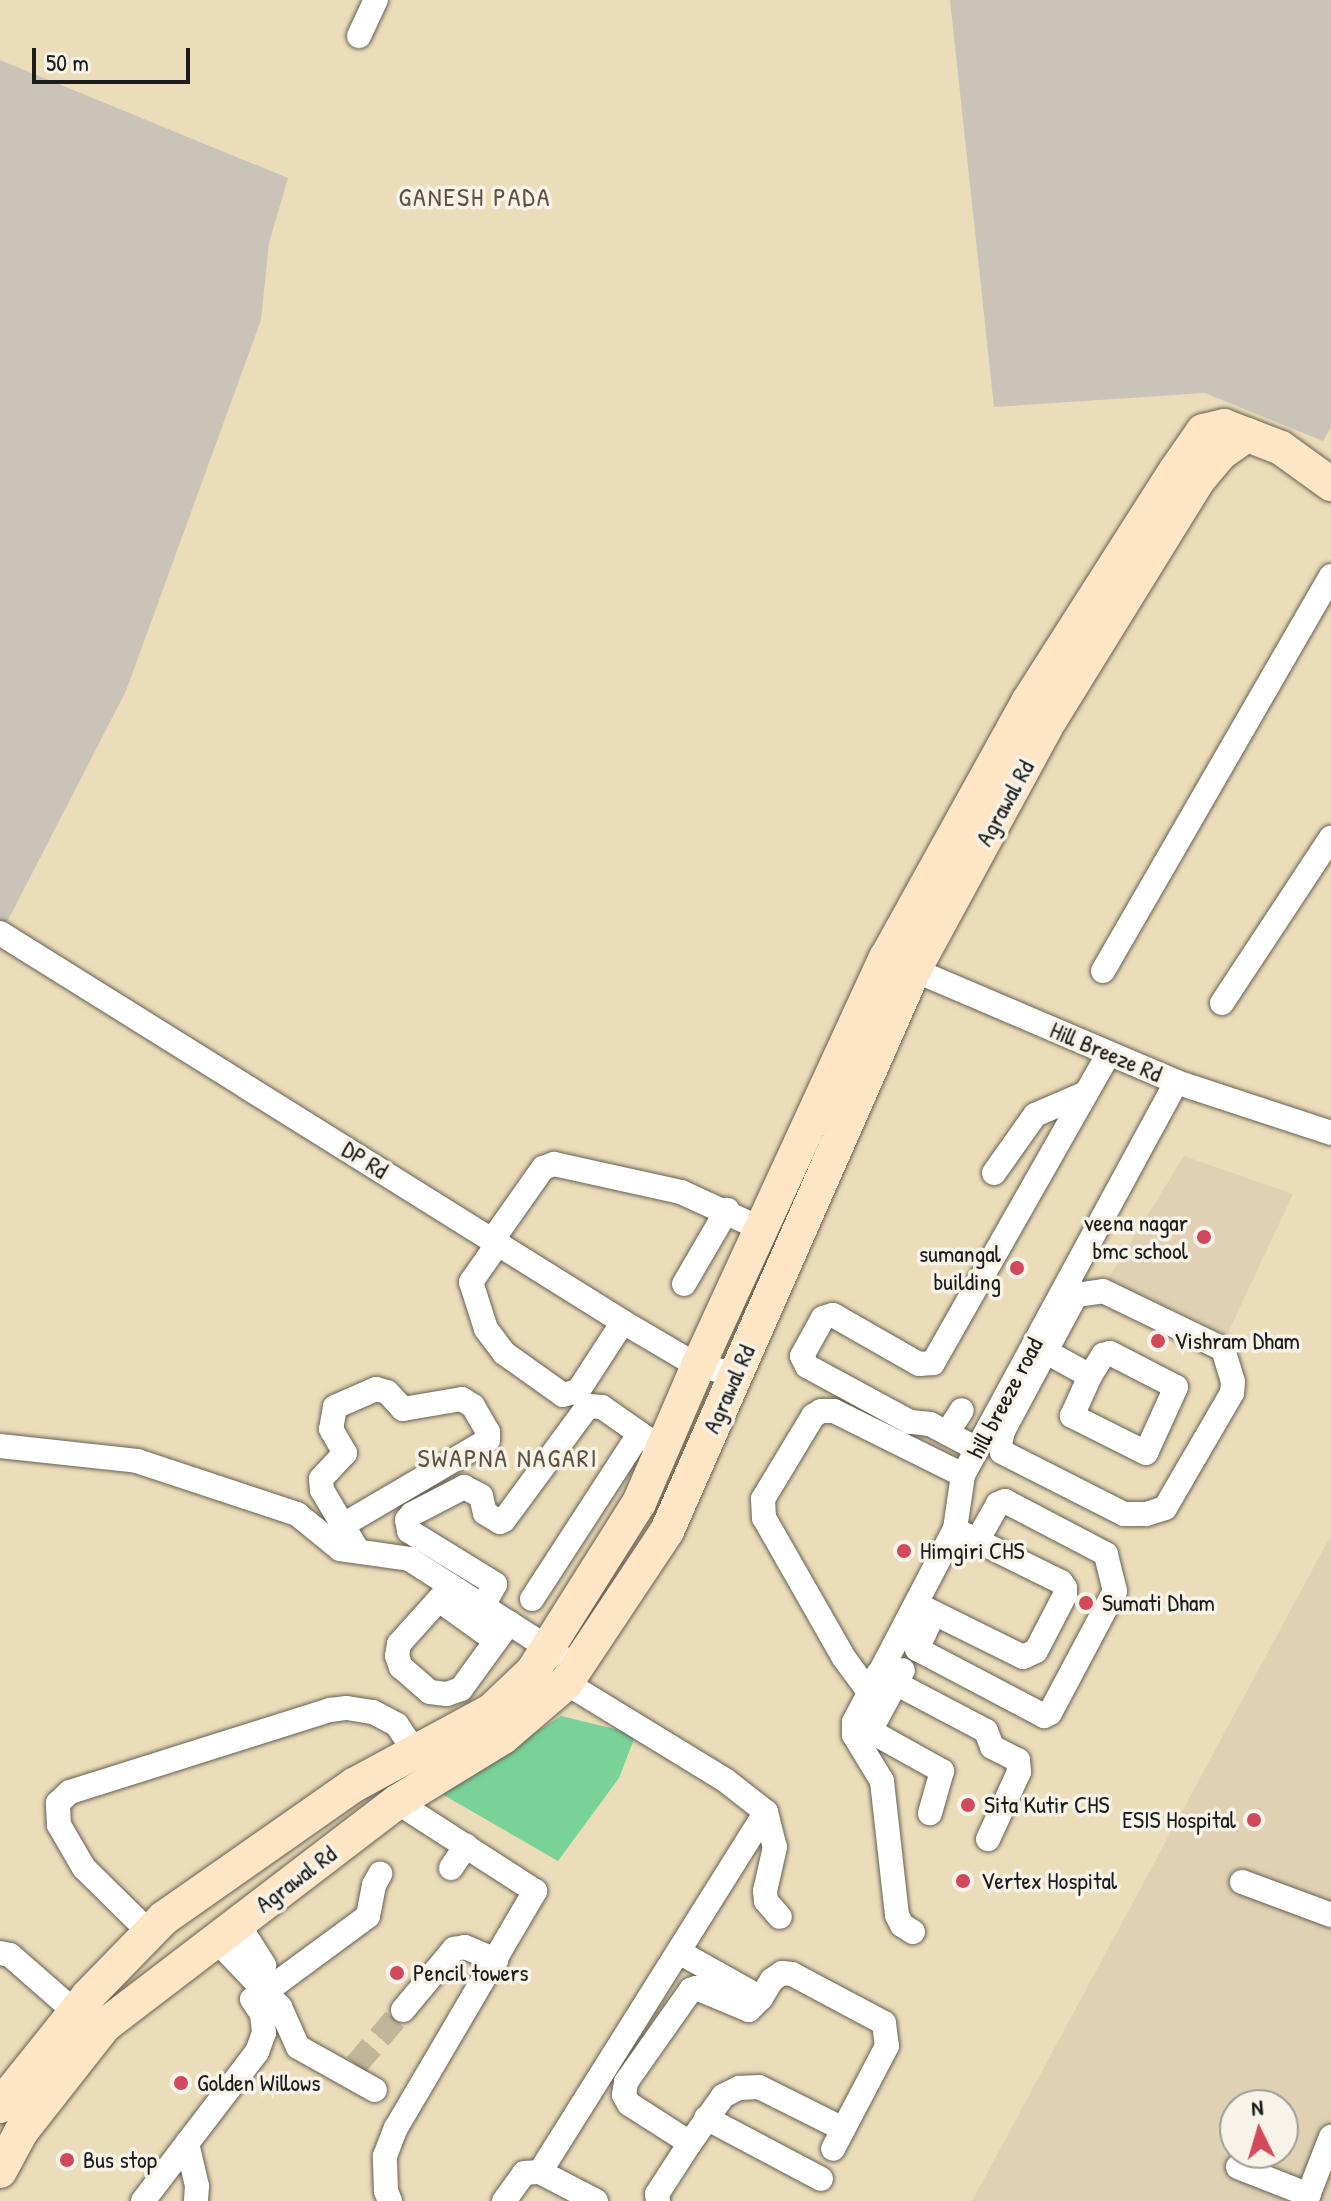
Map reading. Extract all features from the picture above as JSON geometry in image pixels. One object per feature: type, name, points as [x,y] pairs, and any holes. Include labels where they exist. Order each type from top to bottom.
[{"type":"street","points":[[359,36],[376,0]]},
{"type":"street","name":"Agrawal Rd","points":[[564,1666],[639,1503],[651,1441],[698,1366],[762,1229],[900,964],[1028,702],[1176,470],[1203,431],[1224,426],[1281,448],[1331,484]]},
{"type":"street","points":[[1103,971],[1331,576]]},
{"type":"street","points":[[1222,1003],[1331,838]]},
{"type":"street","name":"DP Rd","points":[[15,935],[623,1322],[698,1366],[736,1374]]},
{"type":"street","name":"Agrawal Rd","points":[[7,2122],[104,2026],[397,1802],[503,1737],[564,1666],[667,1531],[736,1374],[900,964]]},
{"type":"street","name":"Hill Breeze Rd","points":[[900,964],[1176,1082],[1331,1133]]},
{"type":"street","points":[[977,1449],[930,1424],[910,1422],[807,1366],[802,1356],[823,1318],[833,1315],[919,1364],[933,1363],[1109,1053]]},
{"type":"street","name":"hill breeze road","points":[[862,1727],[925,1608],[955,1529],[963,1475],[1040,1348],[1176,1082]]},
{"type":"street","points":[[994,1173],[1035,1115],[1086,1093]]},
{"type":"street","points":[[623,1322],[578,1391],[563,1395],[504,1353],[486,1329],[471,1282],[543,1168],[554,1164],[681,1192],[727,1210],[762,1229]]},
{"type":"street","points":[[684,1284],[727,1210]]},
{"type":"street","points":[[1103,1291],[1223,1349],[1233,1382],[1232,1393],[1165,1508],[1146,1514],[1124,1514],[1002,1452],[1003,1431],[1040,1348],[1076,1295],[1103,1291]]},
{"type":"street","points":[[1040,1348],[1090,1376]]},
{"type":"street","points":[[1105,1352],[1176,1387],[1146,1453],[1072,1416],[1090,1376],[1105,1352]]},
{"type":"street","points":[[343,1525],[488,1440],[488,1432],[473,1406],[462,1399],[403,1409],[387,1392],[376,1389],[335,1407],[331,1429],[345,1453],[321,1479],[322,1490],[358,1551]]},
{"type":"street","points":[[483,1606],[495,1584],[409,1531],[407,1520],[412,1514],[464,1487],[481,1496],[485,1513],[500,1522],[504,1520],[588,1406],[602,1407],[651,1441],[532,1599]]},
{"type":"street","points":[[947,1433],[962,1410]]},
{"type":"street","points":[[963,1475],[834,1411],[821,1411],[813,1416],[763,1499],[764,1518],[844,1658],[986,1731],[992,1747],[1018,1760],[1019,1772],[988,1839]]},
{"type":"street","points":[[0,1446],[137,1461],[297,1514],[340,1549],[409,1559],[445,1593],[502,1632],[564,1666],[766,1812],[775,1847],[765,1891],[766,1901],[780,1917]]},
{"type":"street","points":[[955,1529],[977,1541],[1061,1582],[1065,1595],[1036,1651],[1023,1657],[925,1608],[917,1649],[1044,1716],[1050,1713],[1115,1591],[1106,1554],[1005,1501],[998,1504],[977,1541]]},
{"type":"street","points":[[445,1593],[483,1606],[502,1632]]},
{"type":"street","points":[[445,1593],[399,1644],[397,1656],[401,1667],[430,1692],[447,1694],[461,1689],[502,1632]]},
{"type":"street","name":"Agrawal Rd","points":[[0,2171],[7,2122],[75,2012],[164,1918],[354,1785],[491,1711],[533,1671],[564,1666]]},
{"type":"street","points":[[150,1933],[84,1868],[59,1825],[58,1803],[70,1792],[338,1709],[373,1712],[397,1725],[415,1752]]},
{"type":"street","points":[[913,1932],[902,1925],[897,1915],[882,1781],[854,1735],[862,1727],[942,1771],[943,1779],[930,1813]]},
{"type":"street","points":[[390,2201],[377,2177],[396,2128],[535,1891],[397,1802]]},
{"type":"street","points":[[540,2172],[766,1812]]},
{"type":"street","points":[[451,1868],[466,1846]]},
{"type":"street","points":[[260,1985],[368,1916],[374,1885],[380,1874]]},
{"type":"street","points":[[1242,1882],[1331,1915]]},
{"type":"street","points":[[227,1932],[260,1985],[280,2007],[298,2047],[352,2070],[375,2090]]},
{"type":"street","points":[[403,2010],[454,1949],[465,1947],[496,1960]]},
{"type":"street","points":[[679,1952],[761,1998]]},
{"type":"street","points":[[0,1953],[10,1955],[75,2012]]},
{"type":"street","points":[[690,2143],[629,2104],[624,2095],[626,2082],[691,1990],[696,1988],[749,2010],[772,1980],[782,1973],[792,1974],[884,2023],[887,2046],[827,2164]]},
{"type":"street","points":[[143,2201],[257,2052],[264,2033],[260,1985]]},
{"type":"street","points":[[658,2201],[657,2194],[706,2118],[723,2096],[739,2088],[759,2087],[827,2164]]},
{"type":"street","points":[[706,2118],[827,2164]]},
{"type":"street","points":[[1242,2169],[1307,2198],[1331,2137]]},
{"type":"street","points":[[187,2143],[197,2186],[196,2201]]},
{"type":"street","points":[[504,2201],[524,2173],[540,2172],[596,2201]]},
{"type":"shaded area","points":[[950,0],[1331,0],[1331,427],[1323,441],[1205,393],[994,407]]},
{"type":"shaded area","points":[[0,60],[288,178],[269,243],[261,320],[126,691],[5,926],[0,923]]},
{"type":"shaded area","name":"veena nagar bmc school","points":[[1184,1156],[1293,1194],[1227,1335],[1108,1279]]},
{"type":"shaded area","name":"ESIS Hospital","points":[[1331,1535],[1331,2201],[972,2201]]},
{"type":"green space","points":[[561,1716],[636,1734],[619,1778],[558,1861],[440,1793]]},
{"type":"tunnel","points":[[356,2065],[403,2010]]},
{"type":"place","name":"veena nagar bmc school","points":[[1204,1237]]},
{"type":"place","name":"sumangal building","points":[[1017,1268]]},
{"type":"place","name":"Vishram Dham","points":[[1158,1341]]},
{"type":"place","name":"Himgiri CHS","points":[[904,1551]]},
{"type":"place","name":"Sumati Dham","points":[[1086,1603]]},
{"type":"place","name":"Sita Kutir CHS","points":[[968,1805]]},
{"type":"place","name":"ESIS Hospital","points":[[1254,1820]]},
{"type":"place","name":"Vertex Hospital","points":[[963,1881]]},
{"type":"place","name":"Pencil towers","points":[[397,1973]]},
{"type":"place","name":"Golden Willows","points":[[181,2083]]},
{"type":"place","name":"Bus stop","points":[[67,2160]]},
{"type":"district","name":"GANESH PADA","points":[[475,197]]},
{"type":"district","name":"SWAPNA NAGARI","points":[[508,1458]]}]
